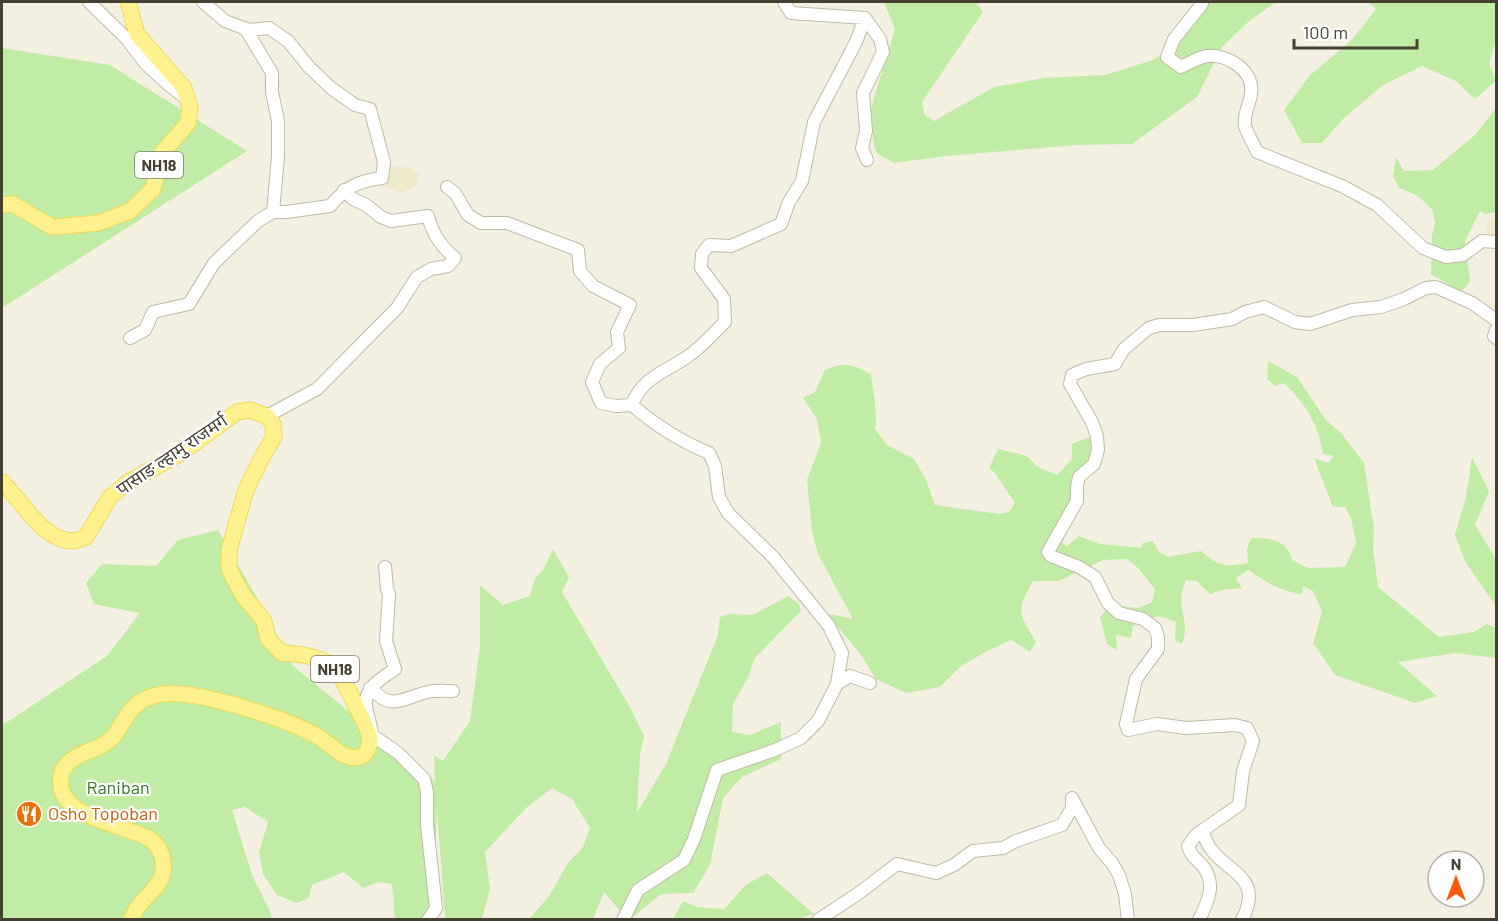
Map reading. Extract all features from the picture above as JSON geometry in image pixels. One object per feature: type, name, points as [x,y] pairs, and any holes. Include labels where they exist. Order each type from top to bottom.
[{"type":"main road","points":[[128,2],[137,34],[184,88],[187,99]]},
{"type":"main road","name":"NH18","points":[[2,205],[13,204],[52,227],[98,224],[130,210],[153,189],[162,153],[188,123],[190,113],[187,99]]},
{"type":"main road","name":"पासाङ ल्हामु राजमर्ग","points":[[2,482],[40,525],[54,536],[73,541],[86,537],[110,497],[127,483],[184,451],[237,412],[250,410],[267,416]]},
{"type":"main road","name":"NH18","points":[[267,416],[273,424],[274,437],[246,490],[229,550],[229,569],[242,594],[264,621],[268,639],[282,652],[309,654],[338,671],[371,734]]},
{"type":"main road","points":[[131,920],[140,904],[155,889],[162,876],[164,863],[159,849],[150,839],[90,817],[65,799],[61,789],[61,778],[63,770],[73,759],[104,745],[113,738],[129,712],[137,704],[162,694],[178,694],[214,700],[275,717],[319,737],[339,752],[352,758],[365,754],[369,747],[371,734]]},
{"type":"street","points":[[89,2],[126,38],[146,64],[187,99]]},
{"type":"street","points":[[130,338],[145,330],[153,312],[189,304],[214,263],[258,221],[273,212],[330,206],[344,190],[365,180],[381,178],[384,162],[370,110],[355,105],[331,88],[309,67],[288,41],[269,28],[249,30],[225,21],[203,2]]},
{"type":"street","points":[[784,2],[791,13],[865,18]]},
{"type":"street","points":[[1201,2],[1202,4],[1174,39],[1167,57],[1181,67],[1207,56],[1228,59],[1238,64],[1248,75],[1252,93],[1247,105],[1245,125],[1257,152],[1342,186],[1377,205],[1423,248],[1438,254],[1446,257],[1463,255],[1482,241],[1497,242]]},
{"type":"street","points":[[865,18],[880,39],[883,52],[863,93],[866,131],[862,148],[867,160]]},
{"type":"street","points":[[632,405],[636,392],[667,368],[692,354],[725,322],[724,299],[701,268],[702,254],[709,245],[731,246],[781,224],[789,202],[802,182],[814,122],[856,42],[865,18]]},
{"type":"street","points":[[244,28],[272,73],[272,92],[278,121],[278,156],[273,212]]},
{"type":"street","points":[[447,187],[455,193],[468,215],[480,223],[507,223],[578,250],[580,271],[593,286],[630,305],[617,332],[619,348],[600,364],[592,382],[601,403],[616,406],[632,405],[680,441],[709,453],[715,466],[719,497],[728,513],[773,557],[829,626],[842,653],[837,684],[818,721],[801,738],[775,750],[717,770],[694,839],[684,860],[639,890],[623,920]]},
{"type":"street","points":[[267,416],[317,389],[397,308],[417,277],[431,269],[447,266],[455,258],[441,246],[432,233],[428,216],[391,221],[353,199],[344,190]]},
{"type":"street","points":[[1199,920],[1211,895],[1210,882],[1203,866],[1192,857],[1188,846],[1202,831],[1239,805],[1243,771],[1253,741],[1247,728],[1235,725],[1186,728],[1156,724],[1128,730],[1126,724],[1136,680],[1158,649],[1155,628],[1143,619],[1119,613],[1108,603],[1095,577],[1051,556],[1048,552],[1077,501],[1080,477],[1094,464],[1098,450],[1097,436],[1092,422],[1070,384],[1072,375],[1086,369],[1115,364],[1124,349],[1149,328],[1159,325],[1193,325],[1232,319],[1245,312],[1264,307],[1295,322],[1310,324],[1352,310],[1381,307],[1426,288],[1436,287],[1472,303],[1497,320]]},
{"type":"street","points":[[1497,330],[1494,336],[1497,338]]},
{"type":"street","points":[[385,567],[389,594],[386,641],[395,669],[370,688],[365,704],[370,717],[371,734],[398,753],[424,779],[436,908],[428,920]]},
{"type":"street","points":[[837,684],[850,676],[870,682]]},
{"type":"street","points":[[370,688],[380,698],[398,703],[429,691],[453,692]]},
{"type":"street","points":[[818,920],[897,864],[936,873],[954,865],[973,851],[1003,848],[1016,841],[1062,825],[1072,808],[1072,798],[1099,848],[1119,875],[1128,920]]},
{"type":"street","points":[[1202,831],[1211,849],[1242,877],[1247,885],[1249,896],[1246,913],[1242,920]]},
{"type":"shaded area","points":[[383,165],[409,168],[419,174],[416,186],[402,193],[379,185]]},
{"type":"shaded area","points":[[1489,218],[1496,219],[1496,236],[1486,234]]},
{"type":"green space","points":[[884,2],[976,2],[983,12],[922,102],[924,114],[934,121],[994,87],[1044,78],[1105,75],[1153,60],[1175,46],[1210,2],[1276,2],[1248,22],[1222,47],[1197,97],[1132,144],[1077,145],[946,156],[894,163],[876,153],[871,108],[895,29]]},
{"type":"green space","points":[[1368,2],[1496,2],[1496,40],[1489,63],[1496,81],[1475,99],[1456,81],[1422,66],[1383,85],[1343,119],[1322,143],[1302,143],[1284,110],[1310,75],[1351,41],[1376,9]]},
{"type":"green space","points":[[2,48],[110,65],[247,151],[2,308]]},
{"type":"green space","points":[[1496,108],[1496,212],[1485,214],[1480,211],[1465,241],[1470,282],[1461,292],[1431,274],[1432,236],[1435,222],[1432,209],[1418,196],[1399,188],[1393,176],[1396,157],[1404,171],[1433,170],[1476,134]]},
{"type":"green space","points":[[1268,361],[1297,377],[1326,420],[1342,434],[1364,463],[1374,529],[1373,549],[1378,587],[1439,637],[1474,632],[1486,624],[1496,628],[1496,658],[1455,653],[1398,662],[1437,696],[1415,703],[1335,675],[1313,643],[1322,612],[1313,591],[1303,586],[1302,594],[1287,591],[1248,570],[1236,578],[1242,588],[1210,594],[1197,581],[1186,580],[1181,598],[1185,628],[1182,644],[1175,640],[1176,622],[1154,617],[1133,626],[1131,638],[1116,635],[1117,650],[1107,644],[1100,617],[1110,605],[1138,608],[1152,602],[1155,589],[1138,568],[1127,559],[1103,560],[1059,581],[1033,581],[1024,599],[1021,612],[1036,642],[1030,652],[1011,640],[961,666],[940,687],[906,693],[876,679],[859,652],[826,613],[853,619],[818,554],[812,531],[807,480],[821,443],[817,419],[803,398],[815,392],[825,370],[838,365],[853,366],[871,374],[876,409],[875,429],[887,445],[914,459],[926,480],[935,505],[1000,514],[1009,512],[1015,503],[989,468],[998,449],[1027,456],[1038,467],[1057,475],[1072,459],[1072,444],[1102,432],[1080,485],[1075,514],[1062,543],[1067,546],[1079,536],[1100,544],[1141,548],[1143,543],[1153,541],[1158,551],[1168,557],[1201,551],[1218,563],[1233,565],[1248,563],[1247,549],[1251,538],[1265,538],[1282,544],[1290,553],[1292,560],[1308,568],[1345,567],[1356,543],[1351,518],[1345,507],[1333,507],[1314,458],[1328,463],[1334,456],[1323,454],[1318,433],[1310,415],[1298,398],[1284,383],[1275,386],[1267,379]]},
{"type":"green space","points":[[1472,457],[1489,491],[1475,525],[1496,559],[1496,606],[1466,563],[1455,535],[1466,497]]},
{"type":"green space","name":"Raniban","points":[[218,530],[293,666],[435,781],[434,755],[443,761],[470,721],[480,646],[480,585],[503,605],[530,596],[535,578],[543,570],[553,549],[569,577],[562,592],[631,709],[644,736],[640,755],[637,813],[666,764],[718,635],[720,617],[729,614],[753,615],[788,596],[799,604],[801,611],[754,659],[749,676],[733,704],[732,732],[750,735],[781,722],[781,759],[742,777],[723,798],[710,865],[693,893],[661,894],[631,919],[627,919],[604,892],[593,919],[529,919],[549,896],[568,863],[583,847],[590,828],[572,799],[552,788],[526,808],[485,852],[490,889],[482,919],[445,919],[437,808],[434,894],[423,919],[395,920],[392,884],[378,882],[363,888],[344,872],[312,885],[309,898],[297,903],[277,895],[263,874],[259,852],[268,822],[245,807],[232,810],[252,875],[272,919],[2,920],[2,724],[107,656],[140,613],[94,604],[86,583],[102,564],[156,566],[178,540]]},
{"type":"green space","points":[[767,873],[814,914],[792,920],[673,919],[683,901],[697,907],[724,909],[747,884]]},
{"type":"place","name":"Osho Topoban","points":[[29,814]]}]
